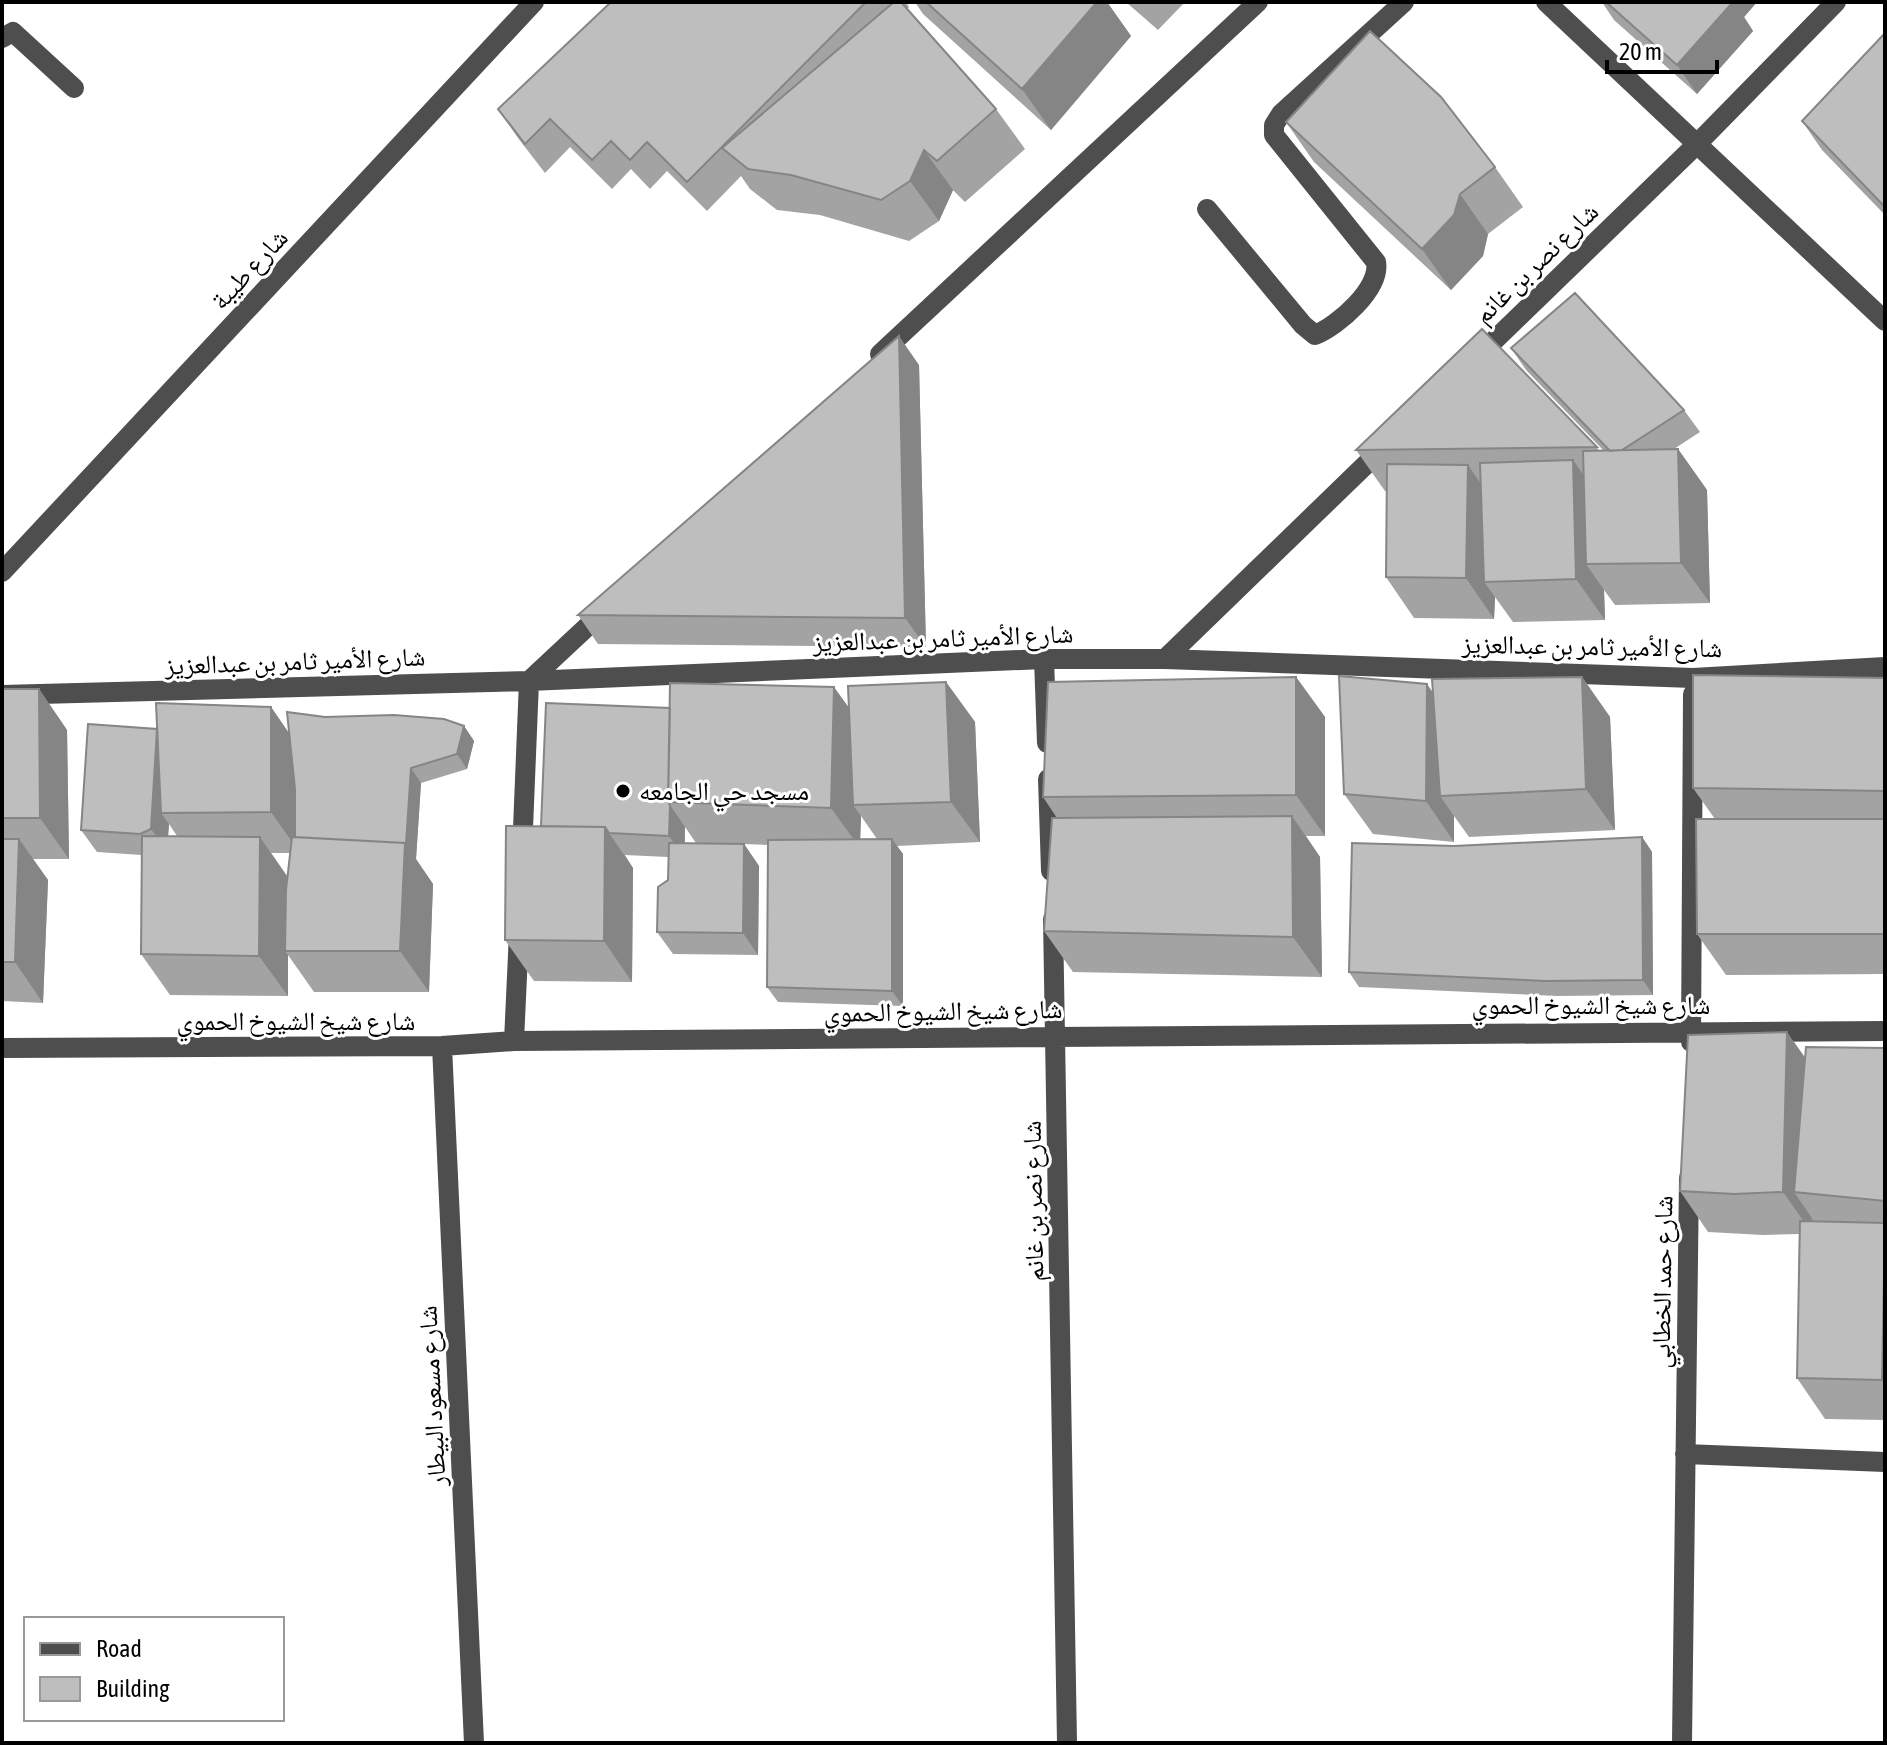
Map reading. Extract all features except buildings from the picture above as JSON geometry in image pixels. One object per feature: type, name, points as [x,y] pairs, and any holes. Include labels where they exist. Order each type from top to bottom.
[{"type":"street","name":"شارع طيبة","points":[[2,572],[534,2]]},
{"type":"street","points":[[865,368],[1258,2]]},
{"type":"street","points":[[1207,209],[1303,325],[1315,335],[1329,330],[1373,286],[1378,271],[1376,262],[1274,135],[1274,125],[1281,114],[1404,2]]},
{"type":"street","points":[[1546,2],[1885,321]]},
{"type":"street","name":"شارع نصر بن غانم","points":[[1459,374],[1696,145],[1836,2]]},
{"type":"street","points":[[2,38],[13,32],[74,88]]},
{"type":"street","points":[[1165,659],[1402,429]]},
{"type":"street","points":[[521,869],[529,681],[622,595]]},
{"type":"street","name":"شارع نصر بن غانم","points":[[1044,659],[1057,1036],[1067,1743]]},
{"type":"street","name":"شارع الأمير ثامر بن عبدالعزيز","points":[[2,695],[529,681],[1044,659],[1165,659],[1693,678],[1885,667]]},
{"type":"street","points":[[1691,1062],[1693,678]]},
{"type":"street","points":[[514,1041],[519,916]]},
{"type":"street","name":"شارع شيخ الشيوخ الحموي","points":[[2,1048],[442,1046],[514,1041],[1691,1030],[1885,1031]]},
{"type":"street","name":"شارع مسعود البيطار","points":[[442,1046],[474,1743]]},
{"type":"street","name":"شارع حمد الخطابي","points":[[1682,1743],[1689,1156]]},
{"type":"street","points":[[1685,1454],[1885,1462]]},
{"type":"place","name":"مسجد حي الجامعه","points":[[623,791]]}]
